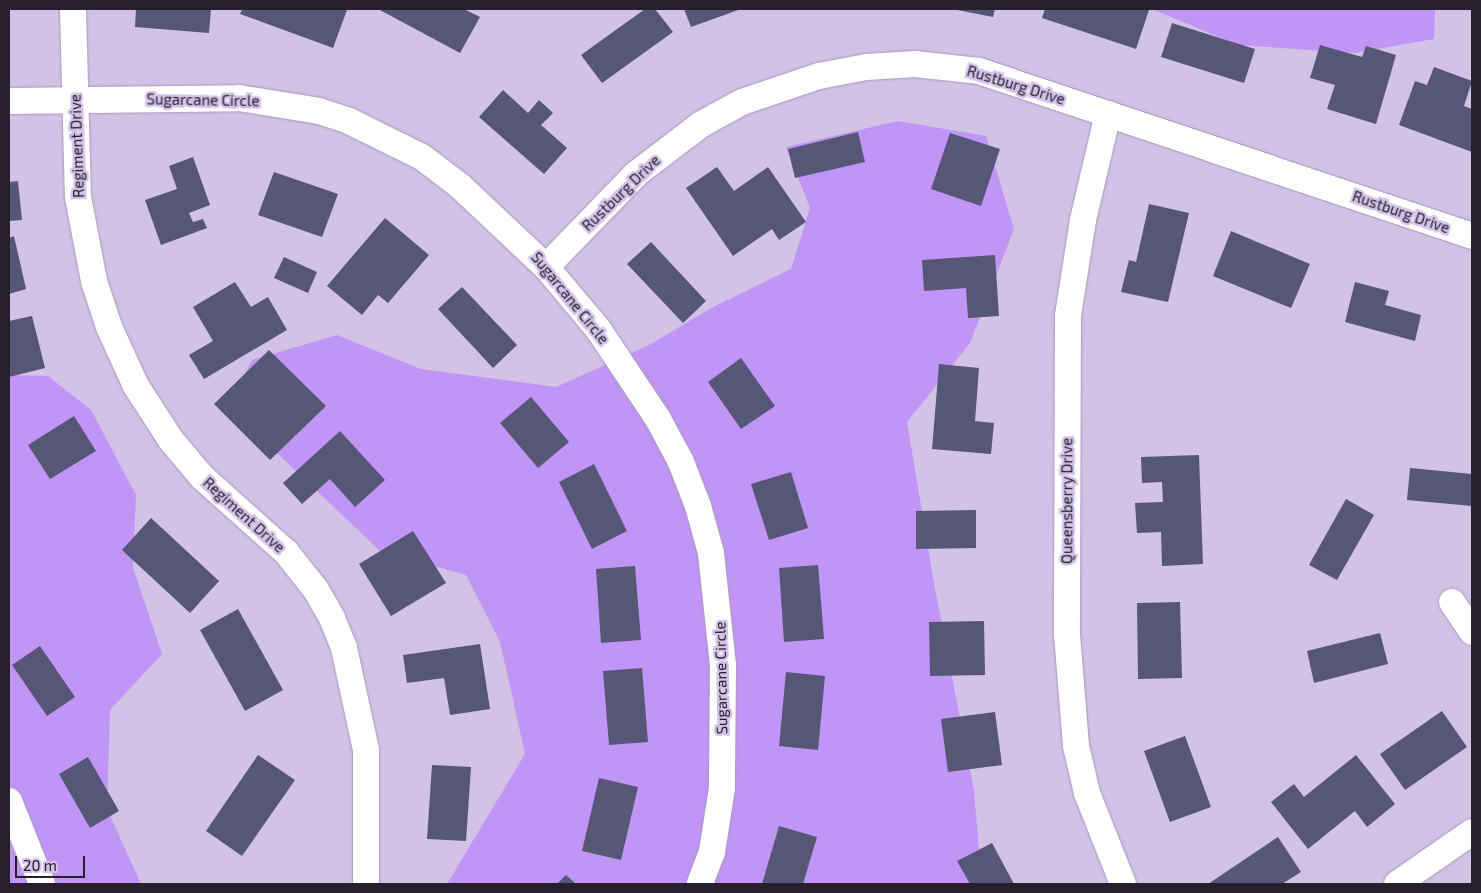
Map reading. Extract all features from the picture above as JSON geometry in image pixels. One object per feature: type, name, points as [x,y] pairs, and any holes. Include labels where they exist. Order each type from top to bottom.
[{"type":"street","name":"Regiment Drive","points":[[73,9],[78,197],[83,234],[109,327],[136,386],[171,440],[202,477],[286,552],[316,590],[344,648],[366,750],[366,884]]},
{"type":"street","name":"Rustburg Drive","points":[[546,267],[636,174],[673,143],[742,102],[819,76],[866,67],[947,65],[978,71],[1472,236]]},
{"type":"street","name":"Sugarcane Circle","points":[[9,101],[239,98],[287,104],[350,121],[422,157],[460,186],[546,267],[598,329],[658,419],[681,462],[698,506],[711,553],[723,665],[722,788],[712,852],[700,884]]},
{"type":"street","name":"Queensberry Drive","points":[[1108,114],[1083,220],[1068,316],[1067,634],[1076,746],[1087,793],[1122,884]]},
{"type":"street","points":[[1452,602],[1472,632]]},
{"type":"street","points":[[9,801],[42,884]]},
{"type":"street","points":[[1397,884],[1472,832]]},
{"type":"shaded area","points":[[1152,9],[1435,9],[1434,39],[1354,53],[1238,45]]},
{"type":"shaded area","points":[[898,121],[986,136],[1014,229],[970,343],[907,422],[934,583],[974,791],[982,884],[447,884],[525,754],[500,642],[466,575],[380,551],[230,408],[252,360],[337,335],[421,369],[556,387],[649,345],[715,306],[791,269],[810,208],[786,147]]},
{"type":"shaded area","points":[[9,375],[48,376],[91,410],[136,495],[133,568],[162,654],[110,710],[107,809],[141,884],[9,884]]},
{"type":"building","points":[[136,9],[211,9],[209,33],[135,27]]},
{"type":"building","points":[[242,9],[347,10],[333,48],[240,14]]},
{"type":"building","points":[[378,9],[464,9],[480,17],[460,53]]},
{"type":"building","points":[[645,9],[655,9],[673,32],[602,83],[581,55]]},
{"type":"building","points":[[684,9],[741,9],[691,27]]},
{"type":"building","points":[[952,9],[995,9],[993,17]]},
{"type":"building","points":[[1045,9],[1149,10],[1136,49],[1042,18]]},
{"type":"building","points":[[1172,23],[1255,49],[1244,83],[1161,57]]},
{"type":"building","points":[[1320,45],[1362,57],[1366,46],[1396,55],[1376,124],[1327,109],[1335,85],[1310,78]]},
{"type":"building","points":[[1434,67],[1472,81],[1464,106],[1472,109],[1472,152],[1399,125],[1415,81],[1427,85]]},
{"type":"building","points":[[503,90],[528,113],[539,100],[553,113],[541,125],[567,148],[544,174],[479,117]]},
{"type":"building","points":[[858,132],[865,162],[795,178],[788,149]]},
{"type":"building","points":[[950,133],[1000,149],[981,206],[931,189]]},
{"type":"building","points":[[193,157],[210,205],[189,213],[193,222],[203,219],[207,228],[161,245],[145,200],[177,189],[169,166]]},
{"type":"building","points":[[717,167],[734,191],[768,167],[806,222],[779,240],[772,229],[733,256],[686,188]]},
{"type":"building","points":[[274,172],[338,194],[322,237],[258,215]]},
{"type":"building","points":[[18,181],[22,220],[9,221],[9,182]]},
{"type":"building","points":[[1149,204],[1189,213],[1168,302],[1121,292],[1129,260],[1136,262]]},
{"type":"building","points":[[385,218],[429,255],[388,303],[378,295],[362,315],[327,286]]},
{"type":"building","points":[[1231,231],[1310,264],[1291,308],[1213,276]]},
{"type":"building","points":[[14,236],[26,289],[9,294],[9,238]]},
{"type":"building","points":[[651,242],[706,301],[683,323],[627,264]]},
{"type":"building","points":[[995,255],[999,316],[968,318],[966,288],[924,291],[922,260]]},
{"type":"building","points":[[284,257],[317,272],[308,293],[274,278]]},
{"type":"building","points":[[235,282],[251,307],[268,297],[287,330],[204,379],[189,355],[213,341],[193,307]]},
{"type":"building","points":[[1355,282],[1389,291],[1385,305],[1421,315],[1415,341],[1345,322]]},
{"type":"building","points":[[462,287],[517,345],[493,368],[438,309]]},
{"type":"building","points":[[32,316],[45,368],[9,377],[9,321]]},
{"type":"building","points":[[269,350],[326,406],[270,460],[214,404]]},
{"type":"building","points":[[741,358],[775,406],[741,429],[708,382]]},
{"type":"building","points":[[939,364],[979,368],[975,421],[994,423],[991,454],[932,449]]},
{"type":"building","points":[[531,397],[569,442],[538,468],[500,423]]},
{"type":"building","points":[[74,416],[96,451],[50,479],[28,445]]},
{"type":"building","points":[[340,431],[385,480],[355,507],[330,479],[302,504],[283,483]]},
{"type":"building","points":[[1199,455],[1203,564],[1162,566],[1161,532],[1137,533],[1135,503],[1163,502],[1162,482],[1142,483],[1141,457]]},
{"type":"building","points":[[594,464],[627,531],[592,549],[559,482]]},
{"type":"building","points":[[1410,468],[1472,474],[1472,506],[1407,500]]},
{"type":"building","points":[[791,472],[808,528],[769,540],[751,484]]},
{"type":"building","points":[[1346,499],[1374,515],[1337,580],[1309,565]]},
{"type":"building","points":[[976,510],[976,548],[916,549],[916,511]]},
{"type":"building","points":[[151,518],[219,581],[190,613],[122,550]]},
{"type":"building","points":[[413,531],[446,583],[391,616],[359,564]]},
{"type":"building","points":[[818,565],[824,639],[784,642],[779,568]]},
{"type":"building","points":[[635,566],[641,640],[601,643],[596,569]]},
{"type":"building","points":[[1180,602],[1182,678],[1138,679],[1137,603]]},
{"type":"building","points":[[238,609],[283,690],[245,711],[200,630]]},
{"type":"building","points":[[984,621],[985,675],[930,676],[929,622]]},
{"type":"building","points":[[1380,633],[1388,664],[1314,683],[1307,651]]},
{"type":"building","points":[[480,644],[490,709],[450,715],[444,678],[407,683],[403,655]]},
{"type":"building","points":[[40,646],[75,697],[47,716],[12,665]]},
{"type":"building","points":[[642,668],[648,742],[609,745],[603,671]]},
{"type":"building","points":[[786,672],[825,676],[818,750],[779,746]]},
{"type":"building","points":[[1442,711],[1467,747],[1405,790],[1380,754]]},
{"type":"building","points":[[995,712],[1002,765],[948,772],[941,719]]},
{"type":"building","points":[[1185,736],[1211,807],[1170,822],[1144,751]]},
{"type":"building","points":[[258,755],[295,780],[242,856],[206,831]]},
{"type":"building","points":[[1356,755],[1395,804],[1367,827],[1355,811],[1308,849],[1271,802],[1294,784],[1304,797]]},
{"type":"building","points":[[88,757],[119,811],[90,828],[59,774]]},
{"type":"building","points":[[432,765],[471,767],[466,841],[427,839]]},
{"type":"building","points":[[599,778],[638,787],[621,860],[582,851]]},
{"type":"building","points":[[779,826],[817,837],[803,884],[762,884]]},
{"type":"building","points":[[1278,837],[1301,872],[1282,884],[1208,884]]},
{"type":"building","points":[[992,843],[1014,884],[970,884],[957,861]]},
{"type":"building","points":[[566,875],[576,884],[557,884]]}]
